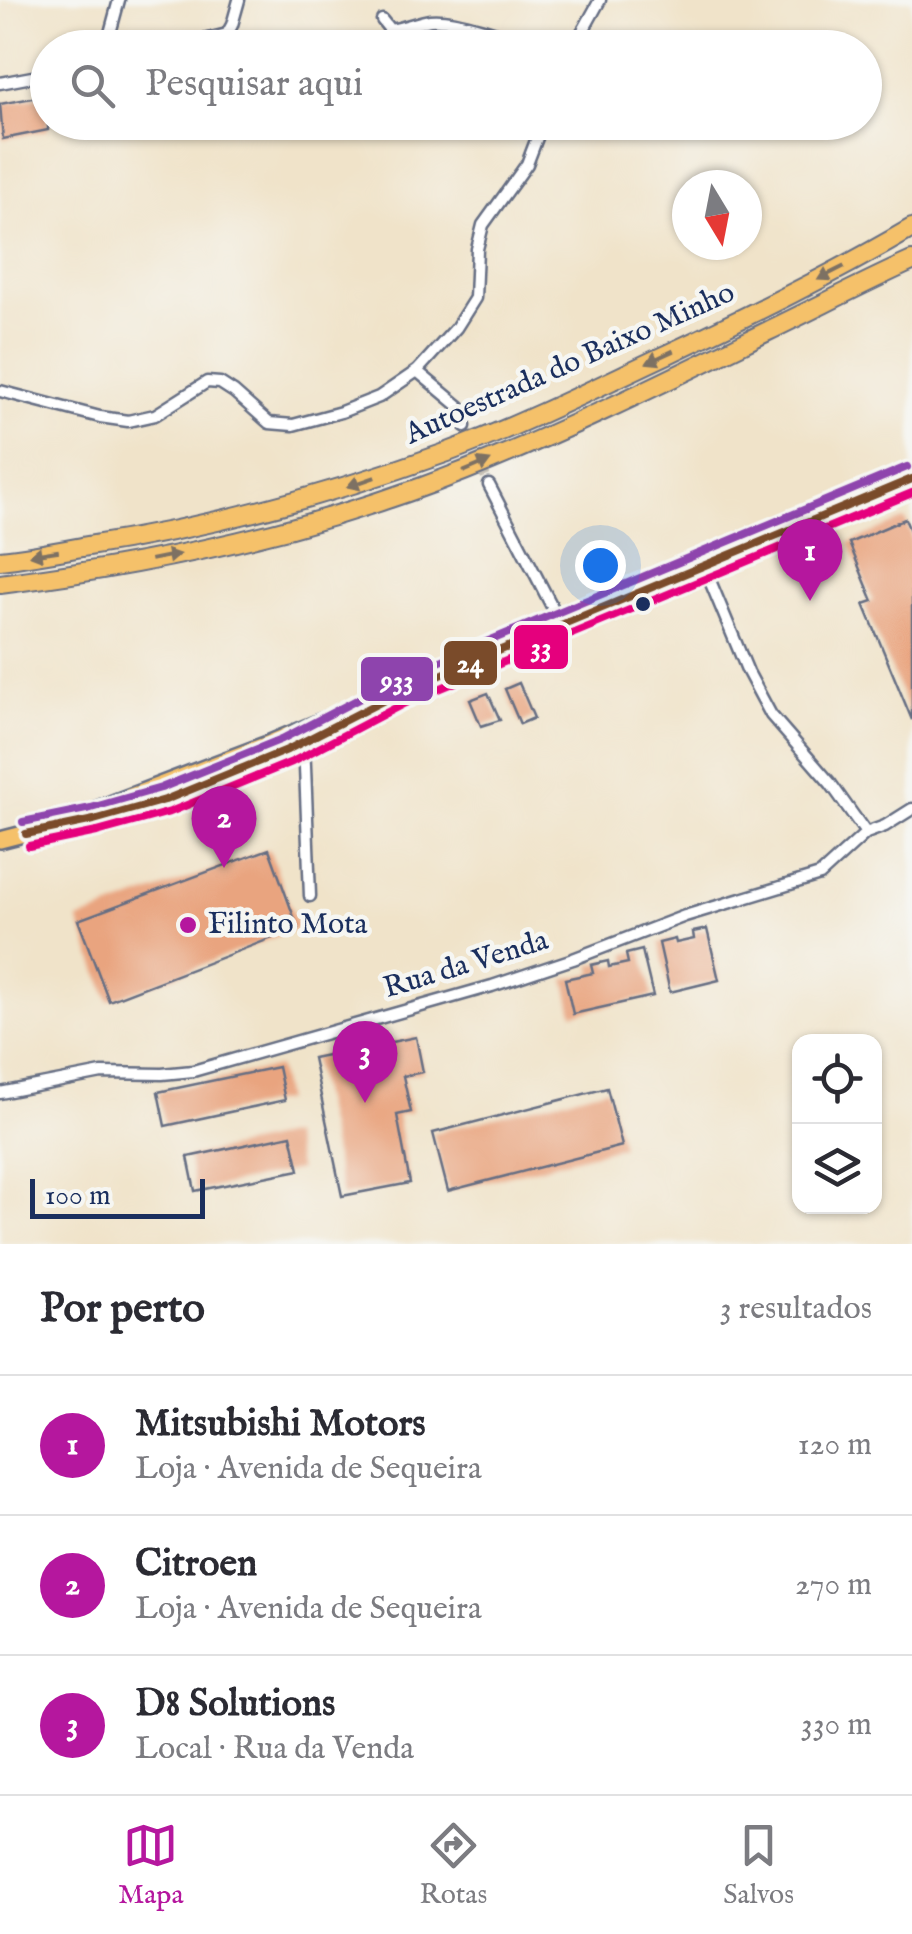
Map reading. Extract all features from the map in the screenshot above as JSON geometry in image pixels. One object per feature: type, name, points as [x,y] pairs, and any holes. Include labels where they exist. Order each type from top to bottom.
[{"type":"highway","name":"Autoestrada do Baixo Minho","points":[[0,560],[219,522],[342,488],[451,451],[556,407],[748,315],[860,259],[912,228]]},
{"type":"highway","name":"Autoestrada do Baixo Minho","points":[[0,584],[223,546],[358,509],[562,430],[908,263]]},
{"type":"main road","points":[[0,840],[166,800],[304,741],[400,692],[912,480]]},
{"type":"main road","points":[[26,834],[148,791],[400,692]]},
{"type":"street","points":[[111,30],[120,0]]},
{"type":"street","points":[[229,30],[239,0]]},
{"type":"street","points":[[584,30],[600,0]]},
{"type":"street","points":[[382,20],[390,30],[432,20],[484,30]]},
{"type":"street","points":[[0,83],[30,77]]},
{"type":"street","points":[[0,391],[100,417],[128,420],[156,416],[187,392],[207,382],[220,383],[270,424],[293,425],[341,412],[379,396],[417,371],[456,328],[475,298],[476,248],[483,225],[527,164],[537,140]]},
{"type":"street","points":[[417,371],[460,406],[465,426]]},
{"type":"street","points":[[488,485],[561,624]]},
{"type":"street","points":[[704,564],[748,672],[772,715],[831,784],[866,833]]},
{"type":"street","points":[[304,741],[310,896]]},
{"type":"street","name":"Rua da Venda","points":[[0,1093],[102,1074],[193,1071],[492,986],[684,916],[820,874],[866,833],[912,809]]},
{"type":"building","points":[[30,98],[30,134],[3,139],[0,104]]},
{"type":"building","points":[[905,519],[912,535],[912,720],[864,604],[873,601],[849,543]]},
{"type":"building","points":[[519,683],[534,718],[520,724],[505,689]]},
{"type":"building","points":[[488,693],[500,720],[481,726],[470,700]]},
{"type":"building","name":"Filinto Mota","points":[[269,849],[298,928],[109,1001],[78,920]]},
{"type":"building","points":[[707,929],[719,980],[670,992],[659,943],[694,939],[693,932]]},
{"type":"building","points":[[642,950],[653,996],[573,1014],[565,979],[593,973],[591,965],[608,961],[609,967],[628,963],[626,954]]},
{"type":"building","points":[[416,1037],[423,1072],[403,1076],[411,1112],[397,1115],[410,1183],[342,1196],[313,1058]]},
{"type":"building","points":[[278,1067],[285,1100],[165,1126],[158,1092]]},
{"type":"building","points":[[607,1088],[622,1146],[448,1191],[433,1133]]},
{"type":"building","points":[[291,1135],[299,1170],[195,1191],[188,1157]]},
{"type":"tunnel","points":[[465,426],[489,485]]},
{"type":"transit line","name":"933","points":[[23,822],[161,788],[282,739],[395,680],[907,467]]},
{"type":"transit line","name":"24","points":[[26,834],[165,800],[287,750],[400,692],[912,479]]},
{"type":"transit line","name":"33","points":[[29,846],[170,812],[292,762],[405,703],[912,493]]},
{"type":"place","name":"Mitsubishi Motors","points":[[810,601]]},
{"type":"place","name":"Citroen","points":[[224,868]]},
{"type":"place","name":"Filinto Mota","points":[[188,925]]},
{"type":"place","name":"D8 Solutions","points":[[365,1103]]}]
